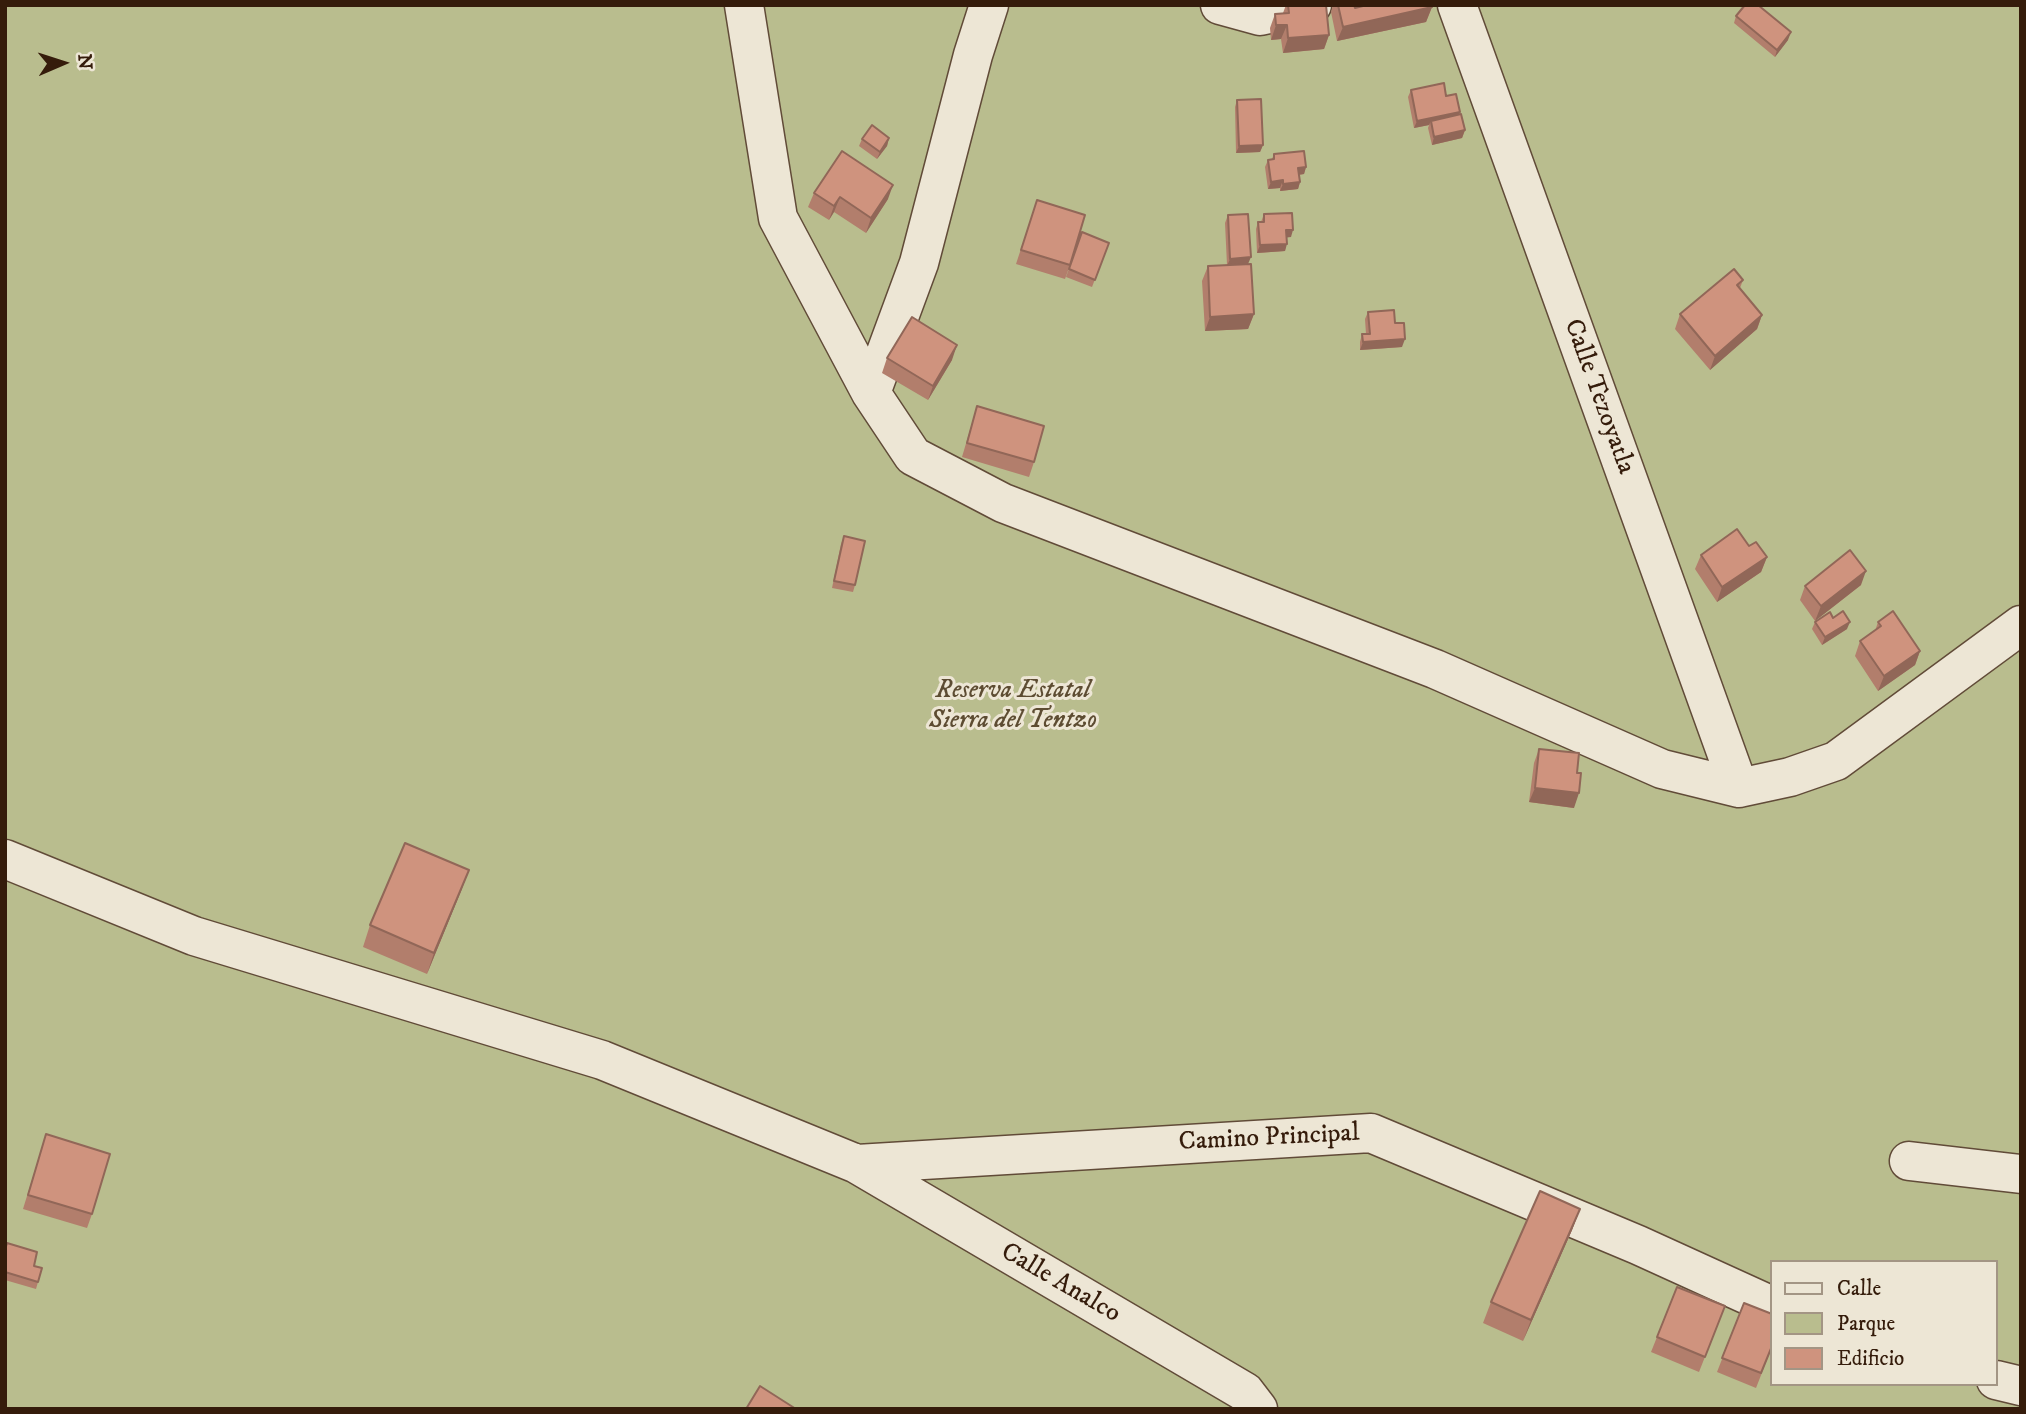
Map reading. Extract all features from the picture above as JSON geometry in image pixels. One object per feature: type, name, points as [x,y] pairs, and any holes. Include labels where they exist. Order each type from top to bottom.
[{"type":"street","points":[[744,5],[778,218],[871,393],[912,456],[1003,503],[1434,669],[1662,769],[1739,788],[1790,777],[1836,761],[2021,625]]},
{"type":"street","points":[[871,393],[919,262],[973,55],[989,5]]},
{"type":"street","points":[[1220,5],[1260,16],[1312,5]]},
{"type":"street","name":"Calle Tezoyatla","points":[[1457,5],[1739,788]]},
{"type":"street","name":"Calle Analco","points":[[5,859],[194,936],[602,1060],[858,1164],[1245,1392],[1258,1409]]},
{"type":"street","name":"Camino Principal","points":[[858,1164],[1371,1133],[1638,1245],[1770,1305]]},
{"type":"street","points":[[1909,1161],[2021,1174]]},
{"type":"street","points":[[1998,1380],[2021,1386]]},
{"type":"green space","name":"Reserva Estatal Sierra del Tentzo","points":[[5,5],[2021,5],[2021,1409],[5,1409]]},
{"type":"building","points":[[1288,5],[1326,5],[1329,35],[1288,38],[1287,25],[1276,25],[1275,14],[1289,13]]},
{"type":"building","points":[[1338,5],[1354,5],[1355,8],[1367,5],[1432,7],[1343,27]]},
{"type":"building","points":[[1745,5],[1758,5],[1791,32],[1777,50],[1736,16]]},
{"type":"building","points":[[1444,83],[1446,96],[1456,94],[1460,112],[1417,121],[1411,90]]},
{"type":"building","points":[[1261,99],[1263,145],[1239,146],[1237,100]]},
{"type":"building","points":[[1461,114],[1465,130],[1434,137],[1431,121]]},
{"type":"building","points":[[872,125],[889,138],[880,152],[862,139]]},
{"type":"building","points":[[842,151],[893,185],[871,218],[840,197],[834,206],[814,193]]},
{"type":"building","points":[[1304,151],[1306,167],[1298,168],[1300,182],[1271,182],[1268,160],[1274,159],[1274,154]]},
{"type":"building","points":[[1037,200],[1085,215],[1070,265],[1021,250]]},
{"type":"building","points":[[1292,213],[1293,230],[1286,230],[1287,244],[1260,245],[1258,222],[1264,222],[1264,214]]},
{"type":"building","points":[[1248,214],[1251,257],[1230,259],[1228,215]]},
{"type":"building","points":[[1082,232],[1109,243],[1095,280],[1069,269]]},
{"type":"building","points":[[1251,264],[1254,314],[1210,317],[1208,266]]},
{"type":"building","points":[[1734,269],[1743,280],[1737,285],[1762,315],[1715,356],[1680,314]]},
{"type":"building","points":[[1394,310],[1395,323],[1404,323],[1405,339],[1363,342],[1362,334],[1370,334],[1368,312]]},
{"type":"building","points":[[912,317],[957,345],[933,386],[887,358]]},
{"type":"building","points":[[977,406],[1044,426],[1034,462],[967,443]]},
{"type":"building","points":[[1737,529],[1749,546],[1756,542],[1767,557],[1722,587],[1701,555]]},
{"type":"building","points":[[844,536],[865,541],[855,585],[834,581]]},
{"type":"building","points":[[1850,550],[1866,571],[1821,606],[1805,586]]},
{"type":"building","points":[[1843,611],[1850,622],[1825,637],[1815,622],[1830,612],[1833,618]]},
{"type":"building","points":[[1893,611],[1920,651],[1884,676],[1860,641],[1881,626],[1878,622]]},
{"type":"building","points":[[1539,749],[1579,753],[1579,793],[1535,788]]},
{"type":"building","points":[[405,843],[469,870],[434,953],[370,925]]},
{"type":"building","points":[[46,1134],[110,1154],[92,1214],[28,1195]]},
{"type":"building","points":[[1540,1191],[1580,1209],[1531,1320],[1491,1302]]},
{"type":"building","points":[[7,1243],[37,1252],[34,1266],[42,1268],[38,1282],[5,1272]]},
{"type":"building","points":[[1677,1287],[1725,1306],[1705,1357],[1657,1337]]},
{"type":"building","points":[[1744,1303],[1770,1313],[1770,1351],[1761,1373],[1722,1358]]},
{"type":"building","points":[[760,1386],[796,1409],[746,1409]]}]
